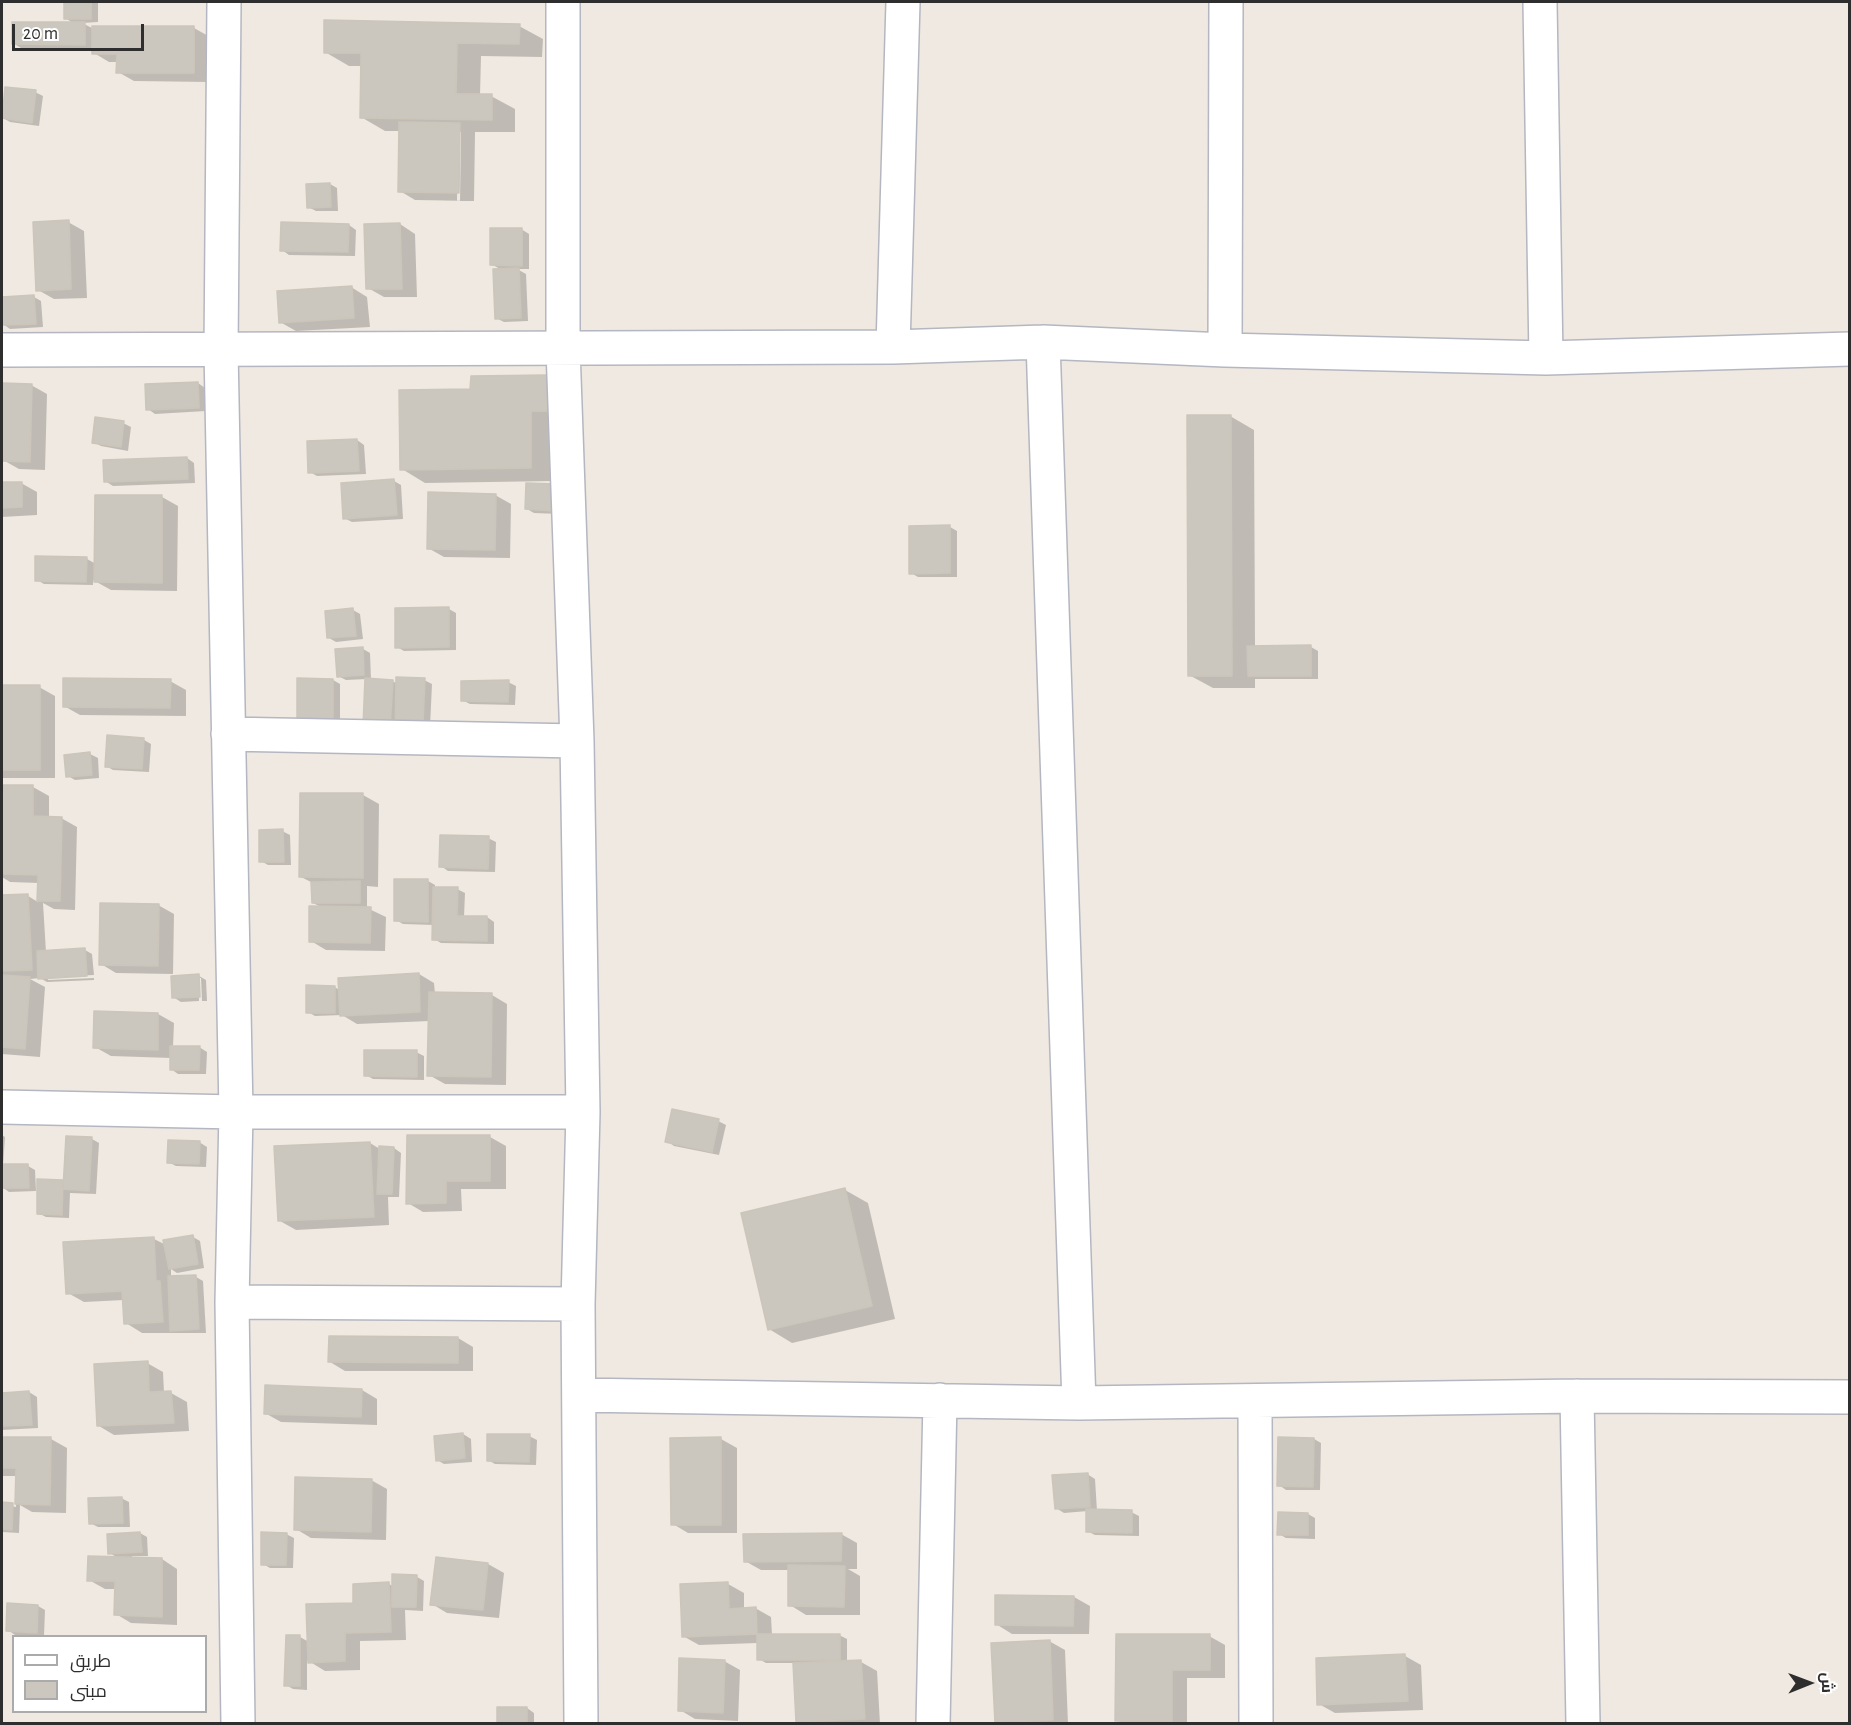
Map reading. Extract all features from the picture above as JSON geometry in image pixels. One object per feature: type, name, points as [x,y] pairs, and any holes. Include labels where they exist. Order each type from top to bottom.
[{"type":"street","points":[[224,2],[221,350],[236,1112],[232,1302],[238,1724]]},
{"type":"street","points":[[563,2],[563,349],[577,741],[583,1112],[578,1305],[581,1724]]},
{"type":"street","points":[[893,347],[903,2]]},
{"type":"street","points":[[1224,350],[1226,2]]},
{"type":"street","points":[[1540,2],[1546,358]]},
{"type":"street","points":[[2,350],[893,347],[1043,342],[1224,350],[1546,358],[1850,349]]},
{"type":"street","points":[[1043,342],[1079,1403]]},
{"type":"street","points":[[228,734],[577,741]]},
{"type":"street","points":[[2,1107],[236,1112],[583,1112]]},
{"type":"street","points":[[232,1302],[578,1305]]},
{"type":"street","points":[[579,1395],[1079,1403],[1255,1403],[1577,1396],[1850,1397]]},
{"type":"street","points":[[1577,1396],[1583,1724]]},
{"type":"street","points":[[933,1724],[940,1401]]},
{"type":"street","points":[[1255,1403],[1256,1724]]},
{"type":"building","points":[[64,2],[91,2],[91,19],[64,19]]},
{"type":"building","points":[[324,20],[520,24],[519,44],[457,43],[456,94],[492,94],[492,120],[360,118],[361,53],[324,53]]},
{"type":"building","points":[[12,22],[85,22],[85,45],[12,44]]},
{"type":"building","points":[[92,26],[194,26],[194,73],[116,73],[117,54],[92,54]]},
{"type":"building","points":[[5,87],[36,90],[32,123],[2,118]]},
{"type":"building","points":[[399,122],[460,123],[459,193],[398,192]]},
{"type":"building","points":[[330,183],[331,207],[307,208],[306,184]]},
{"type":"building","points":[[69,220],[71,289],[36,291],[33,222]]},
{"type":"building","points":[[281,222],[349,224],[348,252],[280,251]]},
{"type":"building","points":[[400,223],[402,289],[366,289],[364,224]]},
{"type":"building","points":[[490,228],[522,228],[522,266],[490,265]]},
{"type":"building","points":[[519,268],[521,318],[495,319],[493,269]]},
{"type":"building","points":[[352,286],[354,318],[279,323],[277,291]]},
{"type":"building","points":[[34,295],[36,324],[2,325],[2,297]]},
{"type":"building","points":[[548,375],[548,411],[531,411],[531,468],[400,470],[399,390],[470,389],[471,376]]},
{"type":"building","points":[[198,382],[199,408],[146,410],[145,384]]},
{"type":"building","points":[[2,383],[32,384],[30,462],[2,461]]},
{"type":"building","points":[[1187,415],[1231,415],[1232,676],[1188,676]]},
{"type":"building","points":[[95,417],[124,421],[121,447],[92,443]]},
{"type":"building","points":[[357,439],[359,471],[308,473],[307,441]]},
{"type":"building","points":[[187,457],[188,479],[104,482],[103,460]]},
{"type":"building","points":[[394,479],[397,515],[343,519],[341,483]]},
{"type":"building","points":[[2,482],[22,482],[22,507],[2,508]]},
{"type":"building","points":[[526,483],[555,484],[554,511],[525,509]]},
{"type":"building","points":[[428,492],[496,494],[495,550],[427,549]]},
{"type":"building","points":[[95,495],[162,495],[162,583],[94,582]]},
{"type":"building","points":[[950,525],[950,573],[909,574],[909,526]]},
{"type":"building","points":[[35,556],[87,557],[86,582],[35,581]]},
{"type":"building","points":[[449,607],[449,647],[395,648],[395,608]]},
{"type":"building","points":[[353,608],[356,636],[327,638],[325,611]]},
{"type":"building","points":[[1311,645],[1311,676],[1248,676],[1247,646]]},
{"type":"building","points":[[363,647],[364,675],[337,677],[335,649]]},
{"type":"building","points":[[396,677],[425,678],[422,745],[395,745]]},
{"type":"building","points":[[63,678],[171,679],[170,708],[63,707]]},
{"type":"building","points":[[297,678],[333,679],[333,729],[297,728]]},
{"type":"building","points":[[365,678],[393,680],[390,728],[363,727]]},
{"type":"building","points":[[509,680],[508,702],[461,701],[461,681]]},
{"type":"building","points":[[2,685],[40,685],[40,770],[2,770]]},
{"type":"building","points":[[107,735],[144,738],[142,769],[105,767]]},
{"type":"building","points":[[90,752],[92,775],[66,777],[64,755]]},
{"type":"building","points":[[2,785],[33,785],[33,816],[62,817],[60,901],[37,901],[38,875],[2,874]]},
{"type":"building","points":[[300,793],[363,793],[363,878],[299,877]]},
{"type":"building","points":[[283,829],[284,862],[259,862],[259,830]]},
{"type":"building","points":[[440,835],[489,836],[488,869],[439,867]]},
{"type":"building","points":[[394,879],[428,879],[428,922],[394,921]]},
{"type":"building","points":[[360,881],[360,903],[312,903],[311,882]]},
{"type":"building","points":[[433,887],[458,887],[457,916],[487,916],[487,941],[432,940]]},
{"type":"building","points":[[28,894],[32,970],[2,971],[2,895]]},
{"type":"building","points":[[100,903],[159,904],[158,966],[99,965]]},
{"type":"building","points":[[309,906],[371,907],[370,943],[309,942]]},
{"type":"building","points":[[85,948],[87,976],[38,979],[37,951]]},
{"type":"building","points":[[419,973],[420,1012],[340,1016],[338,978]]},
{"type":"building","points":[[199,974],[200,997],[172,998],[171,976]]},
{"type":"building","points":[[2,975],[30,977],[25,1049],[2,1047]]},
{"type":"building","points":[[306,985],[335,986],[335,1013],[306,1013]]},
{"type":"building","points":[[429,992],[492,993],[491,1077],[427,1076]]},
{"type":"building","points":[[94,1011],[158,1013],[158,1050],[93,1048]]},
{"type":"building","points":[[170,1046],[200,1046],[199,1070],[170,1070]]},
{"type":"building","points":[[364,1050],[417,1050],[417,1077],[364,1076]]},
{"type":"building","points":[[672,1109],[719,1119],[712,1152],[665,1142]]},
{"type":"building","points":[[407,1135],[490,1135],[490,1181],[446,1181],[446,1203],[406,1204]]},
{"type":"building","points":[[66,1136],[92,1137],[89,1191],[63,1189]]},
{"type":"building","points":[[168,1140],[200,1141],[199,1164],[167,1163]]},
{"type":"building","points":[[370,1142],[374,1217],[278,1221],[274,1146]]},
{"type":"building","points":[[379,1146],[394,1147],[392,1194],[377,1194]]},
{"type":"building","points":[[2,1164],[28,1164],[29,1188],[2,1188]]},
{"type":"building","points":[[37,1179],[63,1180],[62,1215],[37,1214]]},
{"type":"building","points":[[845,1188],[872,1306],[768,1330],[741,1213]]},
{"type":"building","points":[[193,1235],[198,1264],[169,1269],[163,1240]]},
{"type":"building","points":[[154,1237],[156,1281],[160,1281],[163,1322],[124,1324],[122,1291],[66,1294],[63,1242]]},
{"type":"building","points":[[196,1275],[199,1329],[170,1331],[168,1276]]},
{"type":"building","points":[[329,1336],[458,1337],[458,1363],[328,1362]]},
{"type":"building","points":[[148,1361],[149,1392],[171,1391],[174,1423],[97,1426],[94,1364]]},
{"type":"building","points":[[265,1385],[362,1389],[361,1417],[264,1414]]},
{"type":"building","points":[[29,1391],[32,1425],[2,1426],[2,1393]]},
{"type":"building","points":[[463,1433],[465,1458],[436,1461],[434,1436]]},
{"type":"building","points":[[487,1434],[530,1434],[529,1462],[487,1461]]},
{"type":"building","points":[[2,1437],[51,1437],[50,1505],[15,1504],[16,1468],[2,1468]]},
{"type":"building","points":[[721,1437],[721,1525],[671,1525],[670,1438]]},
{"type":"building","points":[[1278,1437],[1314,1438],[1313,1487],[1277,1486]]},
{"type":"building","points":[[1088,1473],[1090,1507],[1055,1509],[1052,1475]]},
{"type":"building","points":[[295,1477],[372,1479],[371,1532],[294,1530]]},
{"type":"building","points":[[122,1497],[123,1523],[89,1524],[88,1498]]},
{"type":"building","points":[[2,1502],[13,1503],[12,1530],[2,1529]]},
{"type":"building","points":[[1086,1509],[1132,1510],[1132,1533],[1086,1532]]},
{"type":"building","points":[[1278,1512],[1308,1513],[1308,1535],[1277,1535]]},
{"type":"building","points":[[140,1532],[142,1552],[108,1554],[107,1534]]},
{"type":"building","points":[[261,1532],[287,1533],[286,1565],[261,1565]]},
{"type":"building","points":[[842,1533],[841,1561],[744,1562],[743,1534]]},
{"type":"building","points":[[88,1556],[162,1558],[162,1617],[114,1615],[115,1581],[87,1581]]},
{"type":"building","points":[[436,1557],[488,1563],[483,1610],[430,1605]]},
{"type":"building","points":[[788,1565],[845,1566],[844,1607],[788,1606]]},
{"type":"building","points":[[392,1574],[417,1575],[416,1607],[392,1607]]},
{"type":"building","points":[[389,1582],[391,1632],[345,1633],[345,1661],[308,1663],[306,1604],[353,1603],[353,1584]]},
{"type":"building","points":[[728,1582],[729,1609],[756,1607],[757,1634],[682,1637],[680,1584]]},
{"type":"building","points":[[995,1595],[1074,1596],[1073,1626],[995,1625]]},
{"type":"building","points":[[7,1603],[38,1605],[37,1633],[6,1631]]},
{"type":"building","points":[[757,1634],[840,1634],[840,1660],[757,1660]]},
{"type":"building","points":[[1116,1634],[1210,1634],[1210,1670],[1172,1670],[1172,1721],[1115,1721]]},
{"type":"building","points":[[286,1635],[300,1635],[300,1686],[284,1686]]},
{"type":"building","points":[[1050,1640],[1053,1720],[995,1723],[991,1643]]},
{"type":"building","points":[[1405,1654],[1408,1701],[1317,1705],[1316,1658]]},
{"type":"building","points":[[679,1658],[725,1660],[723,1713],[678,1711]]},
{"type":"building","points":[[861,1660],[865,1719],[796,1722],[793,1663]]},
{"type":"building","points":[[497,1707],[527,1707],[527,1724],[497,1724]]}]
